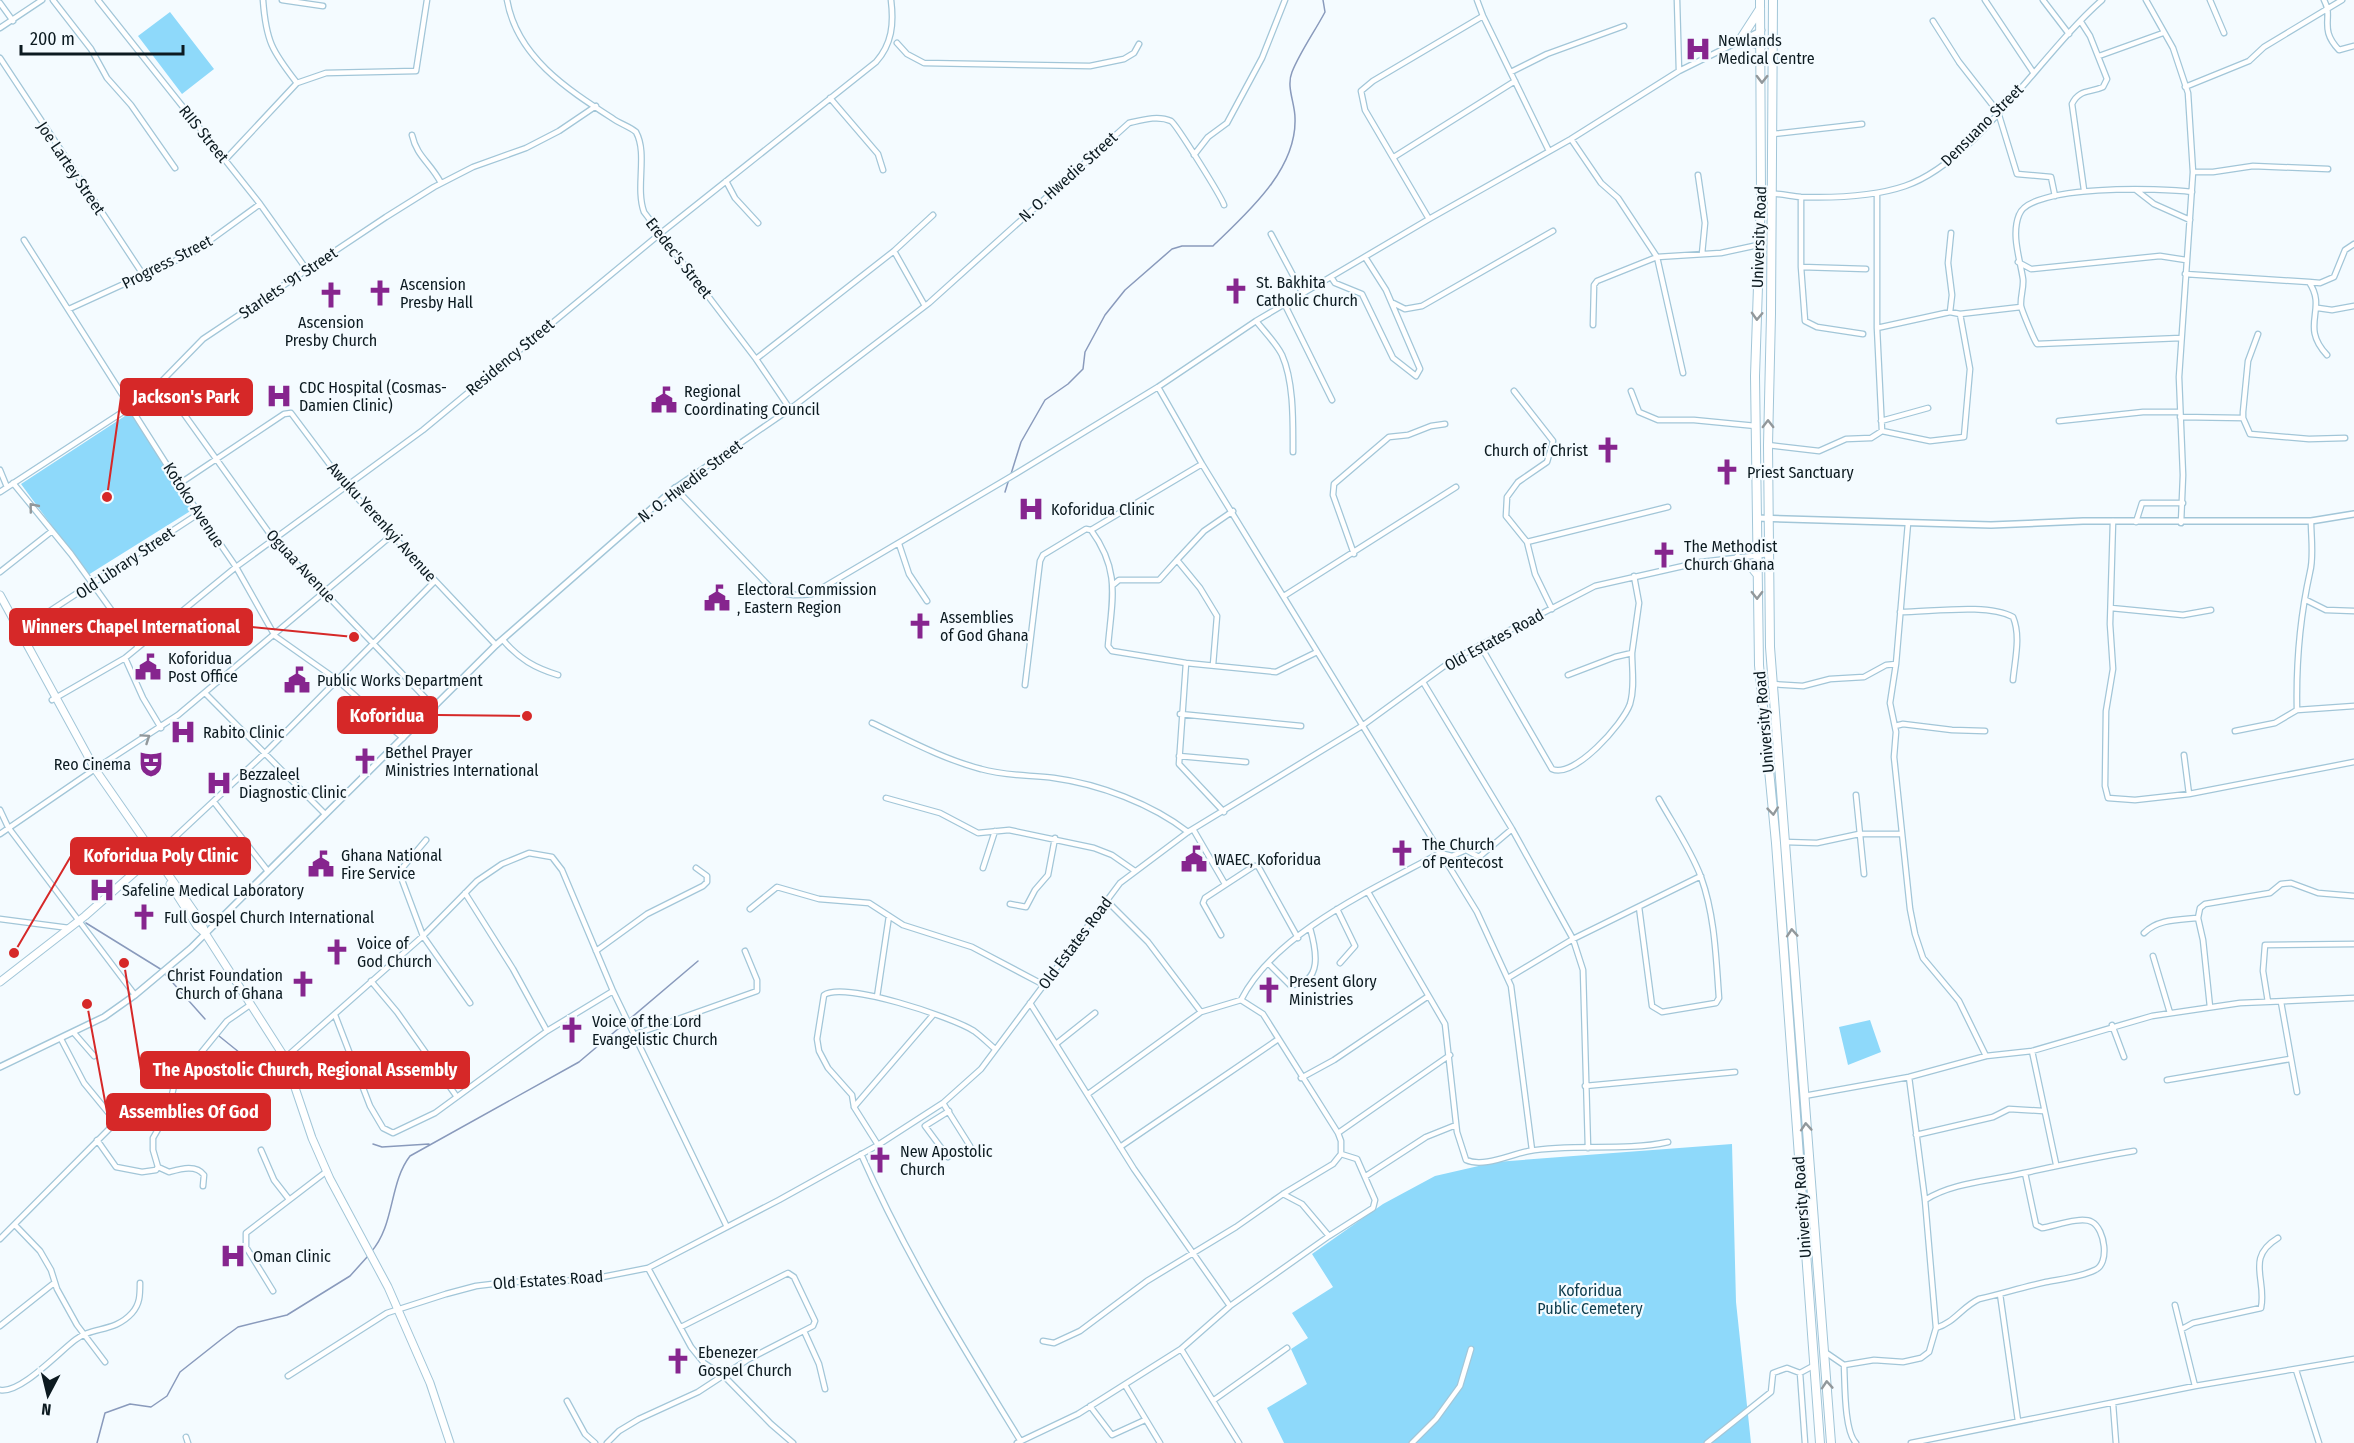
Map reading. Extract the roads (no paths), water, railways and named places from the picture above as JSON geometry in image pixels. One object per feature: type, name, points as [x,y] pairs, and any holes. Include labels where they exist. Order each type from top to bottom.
[{"type":"highway","name":"University Road","points":[[1773,0],[1770,193],[1772,314],[1768,445],[1768,554],[1772,684],[1831,1443]]},
{"type":"highway","name":"University Road","points":[[1760,4],[1762,30],[1761,196],[1758,245],[1756,426],[1759,665],[1776,843],[1820,1443]]},
{"type":"highway","points":[[1760,4],[1740,40],[1762,45]]},
{"type":"highway","points":[[1738,558],[1749,564],[1757,574]]},
{"type":"main road","points":[[0,595],[21,630],[54,699]]},
{"type":"main road","points":[[0,603],[2,612],[94,770],[154,856],[197,926],[205,933],[285,1058],[312,1138],[398,1309],[430,1383],[450,1443]]},
{"type":"main road","points":[[0,982],[80,921],[154,856]]},
{"type":"street","points":[[0,28],[42,0]]},
{"type":"street","points":[[53,0],[91,49],[107,78],[131,105],[175,168]]},
{"type":"street","name":"RIIS Street","points":[[98,0],[260,204],[307,270]]},
{"type":"street","points":[[263,0],[268,38],[274,53],[297,83]]},
{"type":"street","points":[[282,0],[323,6]]},
{"type":"street","points":[[225,160],[297,83],[326,74],[416,71],[427,0]]},
{"type":"street","name":"Eredec's Street","points":[[507,0],[510,19],[531,55],[553,77],[613,120],[632,129],[639,137],[639,197],[650,223],[661,233],[756,359],[790,409]]},
{"type":"street","name":"Residency Street","points":[[54,699],[125,658],[236,567],[275,541],[345,485],[423,430],[661,233],[876,62],[888,49],[894,19],[891,0]]},
{"type":"street","points":[[1194,155],[1208,137],[1227,123],[1262,58],[1285,0]]},
{"type":"street","points":[[1478,0],[1483,16],[1549,151]]},
{"type":"street","points":[[1677,0],[1679,71]]},
{"type":"street","points":[[1985,0],[2033,72]]},
{"type":"street","points":[[2043,0],[2069,34]]},
{"type":"street","name":"Densuano Street","points":[[1761,196],[1770,193],[1802,197],[1876,194],[1904,186],[1935,172],[1962,149],[1998,112],[2102,0]]},
{"type":"street","points":[[2146,0],[2173,48],[2188,93],[2193,172],[2181,338],[2180,414],[2183,503],[2181,523]]},
{"type":"street","points":[[2210,0],[2224,33]]},
{"type":"street","points":[[2324,0],[2329,10],[2326,32],[2335,46],[2339,50],[2354,46]]},
{"type":"street","points":[[2185,87],[2249,61],[2264,47],[2329,10],[2342,0]]},
{"type":"street","points":[[0,3],[13,21]]},
{"type":"street","points":[[1429,219],[1365,110],[1361,91],[1373,81],[1483,16]]},
{"type":"street","points":[[1933,21],[1959,62],[1998,112],[2017,174],[2051,177],[2055,196]]},
{"type":"street","points":[[2080,22],[2099,56],[2107,83],[2097,90],[2083,91],[2072,104],[2084,190]]},
{"type":"street","points":[[675,488],[757,577],[779,593],[812,594],[1012,476],[1158,387],[1257,321],[1429,219],[1570,139],[1679,71],[1773,25]]},
{"type":"street","points":[[1511,72],[1547,54],[1624,26]]},
{"type":"street","points":[[2099,56],[2163,33]]},
{"type":"street","points":[[897,43],[907,54],[924,63],[1090,66],[1124,58],[1134,52],[1139,44]]},
{"type":"street","name":"Joe Lartey Street","points":[[0,58],[144,276]]},
{"type":"street","points":[[1394,157],[1515,81]]},
{"type":"street","points":[[830,98],[878,154],[883,170]]},
{"type":"street","name":"Starlets '91 Street","points":[[0,492],[131,406],[161,382],[203,339],[441,183],[472,167],[526,148],[559,131],[596,106]]},
{"type":"street","name":"N. O. Hwedie Street","points":[[0,1067],[104,1017],[163,972],[324,813],[435,708],[496,645],[675,488],[790,409],[925,306],[1129,123],[1157,118],[1170,120],[1176,125],[1199,165],[1217,188],[1224,205]]},
{"type":"street","points":[[1772,134],[1862,124]]},
{"type":"street","points":[[412,135],[415,150],[432,166],[441,183]]},
{"type":"street","points":[[1570,139],[1601,183],[1618,198],[1657,257],[1683,373]]},
{"type":"street","points":[[2193,172],[2213,172],[2253,166],[2328,170]]},
{"type":"street","points":[[1698,175],[1706,223],[1702,254]]},
{"type":"street","points":[[726,182],[735,198],[758,223]]},
{"type":"street","points":[[2134,189],[2154,204],[2190,220]]},
{"type":"street","points":[[2181,338],[2037,344],[2032,338],[2028,321],[2021,307],[2023,278],[2018,262],[2019,212],[2028,204],[2084,190],[2134,189],[2192,192]]},
{"type":"street","points":[[1876,194],[1877,328],[1882,431]]},
{"type":"street","points":[[1802,197],[1805,321],[1817,327],[1863,334]]},
{"type":"street","name":"Progress Street","points":[[69,309],[194,252],[260,204]]},
{"type":"street","points":[[756,359],[894,251],[933,215]]},
{"type":"street","points":[[1393,303],[1405,309],[1422,306],[1553,231]]},
{"type":"street","points":[[1950,312],[1952,295],[1948,263],[1951,233]]},
{"type":"street","points":[[1271,234],[1303,294]]},
{"type":"street","name":"Kotoko Avenue","points":[[24,240],[69,309],[68,313],[131,406],[198,514],[236,567],[275,636],[336,679],[403,738]]},
{"type":"street","points":[[2185,274],[2320,283],[2334,277],[2345,250],[2354,244]]},
{"type":"street","points":[[1593,325],[1595,282],[1657,257],[1702,254],[1758,245]]},
{"type":"street","points":[[894,251],[925,306]]},
{"type":"street","points":[[2018,262],[2031,269],[2160,256],[2186,260]]},
{"type":"street","points":[[1332,277],[1335,283],[1362,294],[1393,358],[1416,376],[1420,369],[1393,303],[1365,257]]},
{"type":"street","points":[[1802,267],[1866,269]]},
{"type":"street","points":[[2023,278],[2031,269]]},
{"type":"street","points":[[2309,282],[2314,289],[2318,308],[2313,324],[2317,342],[2327,355]]},
{"type":"street","points":[[1285,305],[1332,400]]},
{"type":"street","points":[[2318,308],[2332,310],[2354,306]]},
{"type":"street","points":[[1877,328],[1950,312],[1960,314],[2021,307]]},
{"type":"street","points":[[1768,445],[1819,451],[1846,439],[1871,438],[1882,431],[1930,441],[1964,437],[1970,369],[1960,314]]},
{"type":"street","points":[[1257,321],[1281,353],[1285,363],[1293,424],[1293,452]]},
{"type":"street","points":[[2258,334],[2248,361],[2243,418],[2253,436],[2345,438]]},
{"type":"street","name":"Oguaa Avenue","points":[[161,382],[275,541],[435,708]]},
{"type":"street","points":[[1158,387],[1202,464],[1233,511],[1477,912],[1508,978],[1513,995],[1532,1150]]},
{"type":"street","points":[[1514,391],[1553,441],[1547,462],[1518,482],[1507,497],[1506,516],[1527,542],[1535,574],[1552,609]]},
{"type":"street","points":[[1631,391],[1640,412],[1658,420],[1694,420],[1756,426]]},
{"type":"street","points":[[1881,421],[1928,408]]},
{"type":"street","points":[[2059,421],[2143,412],[2243,418]]},
{"type":"street","name":"Awuku Yerenkyi Avenue","points":[[179,484],[284,414],[291,413],[345,485],[496,645]]},
{"type":"street","points":[[1354,554],[1334,495],[1334,484],[1389,436],[1408,435],[1431,426],[1445,424]]},
{"type":"street","points":[[1025,685],[1040,561],[1043,555],[1086,529],[1091,530],[1202,464]]},
{"type":"street","points":[[0,470],[7,487]]},
{"type":"street","points":[[13,483],[52,531],[138,647]]},
{"type":"street","points":[[1284,596],[1354,554],[1456,487]]},
{"type":"street","points":[[2136,522],[2142,503],[2183,503]]},
{"type":"street","points":[[1527,542],[1668,507]]},
{"type":"street","points":[[1113,585],[1119,579],[1159,580],[1204,531],[1233,511]]},
{"type":"street","name":"Old Library Street","points":[[21,630],[93,585],[198,514]]},
{"type":"street","points":[[1756,518],[1991,525],[2113,521],[2181,523],[2311,521],[2354,514]]},
{"type":"street","points":[[2113,521],[2111,608],[2113,669],[2106,696],[2106,795],[2108,798],[2118,800],[2189,794],[2354,762]]},
{"type":"street","points":[[2297,710],[2296,687],[2299,676],[2297,653],[2310,574],[2311,521]]},
{"type":"street","points":[[1908,523],[1896,664],[1890,703],[1895,726],[1894,757],[1910,909],[1920,950],[1928,964],[1959,1001],[1986,1056]]},
{"type":"street","points":[[1091,530],[1110,560],[1113,585],[1110,649],[1186,663],[1280,672],[1317,652]]},
{"type":"street","points":[[0,572],[52,531]]},
{"type":"street","points":[[0,834],[161,728],[275,636],[392,535]]},
{"type":"street","points":[[898,544],[909,574],[927,601]]},
{"type":"street","name":"Old Estates Road","points":[[288,1376],[350,1334],[398,1309],[476,1286],[509,1282],[587,1280],[648,1268],[878,1145],[943,1103],[981,1069],[1120,883],[1188,832],[1362,726],[1480,645],[1595,586],[1701,562],[1768,554]]},
{"type":"street","points":[[1177,560],[1200,588],[1217,616],[1213,665]]},
{"type":"street","points":[[1480,645],[1552,769],[1558,772],[1566,770],[1595,749],[1626,715],[1632,690],[1632,653],[1638,603],[1634,576]]},
{"type":"street","points":[[154,856],[265,753],[336,679],[375,644],[435,582]]},
{"type":"street","points":[[2306,600],[2326,610],[2354,611]]},
{"type":"street","points":[[2111,608],[2183,615],[2211,610]]},
{"type":"street","points":[[1900,612],[1988,611],[2013,616],[2017,626],[2013,680]]},
{"type":"street","points":[[503,640],[516,655],[534,667],[558,675]]},
{"type":"street","points":[[1568,675],[1632,653]]},
{"type":"street","points":[[125,658],[143,698],[161,728]]},
{"type":"street","points":[[1186,663],[1180,714],[1181,769],[1224,812]]},
{"type":"street","points":[[1772,684],[1803,686],[1830,679],[1864,677],[1886,665],[1896,664]]},
{"type":"street","points":[[1423,682],[1512,829],[1573,939],[1583,970],[1588,1148]]},
{"type":"street","points":[[205,693],[324,813]]},
{"type":"street","points":[[2235,731],[2275,723],[2297,710],[2354,706]]},
{"type":"street","points":[[1180,714],[1301,726]]},
{"type":"street","points":[[872,723],[945,757],[983,770],[1055,778],[1118,796],[1165,815],[1188,832]]},
{"type":"street","points":[[1895,726],[1903,724],[1952,730],[1985,731]]},
{"type":"street","points":[[2184,755],[2189,794]]},
{"type":"street","points":[[1179,756],[1246,762]]},
{"type":"street","points":[[1856,795],[1864,874]]},
{"type":"street","points":[[886,798],[940,813],[978,833],[1009,830],[1055,838],[1112,855],[1135,871]]},
{"type":"street","points":[[1639,907],[1652,1006],[1662,1012],[1712,1006],[1719,998],[1710,913],[1701,876],[1659,799]]},
{"type":"street","points":[[214,802],[267,870]]},
{"type":"street","points":[[0,810],[8,827],[135,995]]},
{"type":"street","points":[[1193,829],[1225,884]]},
{"type":"street","points":[[1088,1094],[1201,1012],[1241,1000],[1255,975],[1310,928],[1337,909],[1440,853],[1452,856],[1466,850],[1479,857],[1512,829]]},
{"type":"street","points":[[983,868],[995,831]]},
{"type":"street","points":[[1776,843],[1817,843],[1859,834],[1902,834]]},
{"type":"street","points":[[1010,904],[1026,907],[1035,890],[1044,880],[1055,838]]},
{"type":"street","points":[[426,840],[399,872],[423,936],[470,1003]]},
{"type":"street","points":[[285,1058],[423,936],[465,893],[502,864],[529,853],[552,857],[562,870],[614,991],[727,1227]]},
{"type":"street","points":[[1221,935],[1203,903],[1209,894],[1258,866],[1298,938]]},
{"type":"street","points":[[596,951],[647,914],[703,886],[707,882],[707,876],[696,868]]},
{"type":"street","points":[[1508,978],[1573,939],[1701,876]]},
{"type":"street","points":[[2210,1007],[2204,940],[2198,918],[2200,908],[2205,904],[2270,893],[2281,884],[2291,883],[2319,893],[2354,896]]},
{"type":"street","points":[[750,909],[777,887],[819,899],[869,903],[903,924],[972,947],[1044,985]]},
{"type":"street","points":[[1368,892],[1427,997],[1445,1024],[1456,1125],[1466,1160],[1472,1162],[1532,1150],[1639,1147],[1668,1142]]},
{"type":"street","points":[[465,893],[513,969],[547,1031]]},
{"type":"street","points":[[1107,901],[1148,942],[1201,1012]]},
{"type":"street","points":[[1337,909],[1355,946],[1340,963]]},
{"type":"street","points":[[877,997],[889,916]]},
{"type":"street","points":[[2144,933],[2152,925],[2198,918]]},
{"type":"street","points":[[0,919],[70,928]]},
{"type":"street","points":[[1268,963],[1290,985],[1297,985],[1312,974],[1316,964],[1317,950],[1310,928]]},
{"type":"street","points":[[2268,1002],[2263,971],[2265,945],[2354,944]]},
{"type":"street","points":[[636,1034],[758,991],[757,980],[745,951]]},
{"type":"street","points":[[2152,956],[2170,1012]]},
{"type":"street","points":[[371,981],[397,1012],[457,1097]]},
{"type":"street","points":[[335,1015],[370,1106],[383,1128],[393,1133],[404,1129],[457,1097],[547,1031],[614,991]]},
{"type":"street","points":[[878,1145],[854,1107],[852,1095],[828,1068],[819,1051],[817,1039],[824,995],[832,991],[877,997],[974,1031],[995,1049]]},
{"type":"street","points":[[1301,1078],[1334,1060],[1427,997]]},
{"type":"street","points":[[1804,1096],[1909,1077],[1986,1056],[2032,1051],[2063,1044],[2112,1025],[2170,1012],[2268,1002],[2354,998]]},
{"type":"street","points":[[1042,1341],[1054,1343],[1080,1331],[1147,1281],[1333,1164],[1341,1154],[1341,1141],[1338,1133],[1277,1040],[1263,1014],[1241,1000]]},
{"type":"street","points":[[2281,1002],[2297,1092]]},
{"type":"street","points":[[1030,1003],[1120,1147],[1230,1306]]},
{"type":"street","points":[[203,1186],[204,1175],[199,1170],[183,1167],[169,1172],[158,1167],[153,1150],[153,1138],[168,1112],[174,1086],[227,1021],[250,1005]]},
{"type":"street","points":[[1056,1044],[1095,1013]]},
{"type":"street","points":[[854,1107],[933,1015]]},
{"type":"street","points":[[2112,1025],[2124,1057]]},
{"type":"street","points":[[74,1033],[94,1056]]},
{"type":"street","points":[[0,1239],[116,1122],[84,1083],[61,1039]]},
{"type":"street","points":[[1120,1147],[1277,1040]]},
{"type":"street","points":[[2032,1051],[2056,1164]]},
{"type":"street","points":[[1338,1133],[1450,1055]]},
{"type":"street","points":[[2167,1080],[2290,1059]]},
{"type":"street","points":[[1585,1086],[1735,1072]]},
{"type":"street","points":[[1825,1352],[1844,1365],[1874,1360],[1897,1362],[1921,1358],[1929,1352],[1936,1328],[1925,1200],[1909,1077]]},
{"type":"street","points":[[943,1103],[970,1146]]},
{"type":"street","points":[[1916,1135],[1993,1117],[2008,1109],[2043,1111]]},
{"type":"street","points":[[948,1157],[925,1126],[949,1111]]},
{"type":"street","points":[[1366,1176],[1426,1137],[1456,1125]]},
{"type":"street","points":[[97,1140],[116,1167],[142,1172],[156,1170],[158,1167]]},
{"type":"street","points":[[261,1150],[274,1180],[288,1198]]},
{"type":"street","points":[[1925,1200],[1935,1194],[1971,1184],[2056,1164],[2134,1151]]},
{"type":"street","points":[[861,1154],[889,1218],[927,1290],[1019,1441],[1090,1406],[1181,1349],[1230,1306],[1376,1204],[1357,1159],[1341,1154]]},
{"type":"street","points":[[273,1291],[246,1248],[244,1238],[250,1229],[288,1198],[327,1171]]},
{"type":"street","points":[[1936,1328],[1947,1325],[1966,1305],[1978,1299],[2095,1271],[2104,1260],[2099,1229],[2093,1222],[2086,1220],[2042,1228],[2036,1225],[2025,1173]]},
{"type":"street","points":[[1283,1194],[1302,1204],[1329,1236]]},
{"type":"street","points":[[15,1225],[35,1243],[51,1270],[54,1283],[77,1325],[85,1332],[94,1351],[105,1362]]},
{"type":"street","points":[[2182,1329],[2193,1323],[2261,1308],[2259,1263],[2263,1251],[2278,1238]]},
{"type":"street","points":[[648,1268],[691,1347],[704,1363],[725,1377],[771,1424],[794,1443]]},
{"type":"street","points":[[607,1443],[619,1431],[639,1419],[725,1377],[747,1360],[813,1326],[815,1321],[792,1274],[681,1327]]},
{"type":"street","points":[[0,1326],[54,1283]]},
{"type":"street","points":[[0,1390],[10,1391],[24,1382],[85,1332],[104,1331],[131,1314],[140,1301],[140,1283]]},
{"type":"street","points":[[2000,1294],[2018,1421]]},
{"type":"street","points":[[2175,1305],[2195,1386]]},
{"type":"street","points":[[804,1331],[819,1364],[825,1389]]},
{"type":"street","points":[[1214,1400],[1287,1348]]},
{"type":"street","points":[[1181,1349],[1239,1443]]},
{"type":"street","points":[[1412,1443],[1436,1419],[1460,1386],[1471,1349]]},
{"type":"street","points":[[1911,1443],[2195,1386],[2354,1359]]},
{"type":"street","points":[[1844,1365],[1849,1426],[1851,1438],[1856,1443]]},
{"type":"street","points":[[1707,1443],[1771,1392],[1773,1373],[1787,1368],[1800,1373],[1813,1366]]},
{"type":"street","points":[[2296,1370],[2319,1443]]},
{"type":"street","points":[[1800,1373],[1805,1443]]},
{"type":"street","points":[[1125,1385],[1161,1443]]},
{"type":"street","points":[[567,1401],[585,1434],[595,1443]]},
{"type":"street","points":[[2112,1404],[2116,1443]]},
{"type":"street","points":[[1090,1406],[1112,1435],[1145,1420]]},
{"type":"street","points":[[186,1437],[188,1443]]},
{"type":"waterway","points":[[1011,474],[1021,442],[1045,400],[1068,384],[1083,369],[1085,352],[1105,315],[1125,290],[1172,249],[1182,246],[1213,246],[1254,205],[1279,173],[1288,155],[1293,137],[1295,112],[1290,78],[1299,57],[1325,12],[1323,0]]},
{"type":"waterway","points":[[1005,492],[1009,479]]},
{"type":"waterway","points":[[86,923],[162,970]]},
{"type":"waterway","points":[[371,1252],[384,1229],[398,1179],[410,1156],[579,1062],[698,961]]},
{"type":"waterway","points":[[165,974],[205,1019]]},
{"type":"waterway","points":[[219,1036],[255,1065],[277,1074],[290,1083]]},
{"type":"waterway","points":[[373,1144],[382,1147],[429,1144]]},
{"type":"waterway","points":[[97,1443],[105,1413],[130,1404],[151,1407],[167,1396],[180,1372],[238,1327],[287,1315],[350,1276],[368,1256]]},
{"type":"place","name":"Newlands Medical Centre","points":[[1698,49]]},
{"type":"place","name":"St. Bakhita Catholic Church","points":[[1236,291]]},
{"type":"place","name":"Ascension Presby Hall","points":[[380,293]]},
{"type":"place","name":"Ascension Presby Church","points":[[331,295]]},
{"type":"place","name":"CDC Hospital (Cosmas- Damien Clinic)","points":[[279,396]]},
{"type":"place","name":"Regional Coordinating Council","points":[[664,400]]},
{"type":"place","name":"Church of Christ","points":[[1608,450]]},
{"type":"place","name":"Priest Sanctuary","points":[[1727,472]]},
{"type":"place","name":"Jackson's Park","points":[[107,497]]},
{"type":"place","name":"Koforidua Clinic","points":[[1031,509]]},
{"type":"place","name":"The Methodist Church Ghana","points":[[1664,555]]},
{"type":"place","name":"Electoral Commission , Eastern Region","points":[[717,598]]},
{"type":"place","name":"Assemblies of God Ghana","points":[[920,626]]},
{"type":"place","name":"Winners Chapel International","points":[[354,637]]},
{"type":"place","name":"Koforidua Post Office","points":[[148,667]]},
{"type":"place","name":"Public Works Department","points":[[297,680]]},
{"type":"place","name":"Koforidua","points":[[527,716]]},
{"type":"place","name":"Rabito Clinic","points":[[183,732]]},
{"type":"place","name":"Bethel Prayer Ministries International","points":[[365,761]]},
{"type":"place","name":"Reo Cinema","points":[[151,764]]},
{"type":"place","name":"Bezzaleel Diagnostic Clinic","points":[[219,783]]},
{"type":"place","name":"The Church of Pentecost","points":[[1402,853]]},
{"type":"place","name":"WAEC, Koforidua","points":[[1194,859]]},
{"type":"place","name":"Ghana National Fire Service","points":[[321,864]]},
{"type":"place","name":"Safeline Medical Laboratory","points":[[102,890]]},
{"type":"place","name":"Full Gospel Church International","points":[[144,917]]},
{"type":"place","name":"Voice of God Church","points":[[337,952]]},
{"type":"place","name":"Koforidua Poly Clinic","points":[[14,953]]},
{"type":"place","name":"The Apostolic Church, Regional Assembly","points":[[124,963]]},
{"type":"place","name":"Christ Foundation Church of Ghana","points":[[303,984]]},
{"type":"place","name":"Present Glory Ministries","points":[[1269,990]]},
{"type":"place","name":"Assemblies Of God","points":[[87,1004]]},
{"type":"place","name":"Voice of the Lord Evangelistic Church","points":[[572,1030]]},
{"type":"place","name":"New Apostolic Church","points":[[880,1160]]},
{"type":"place","name":"Oman Clinic","points":[[233,1256]]},
{"type":"place","name":"Ebenezer Gospel Church","points":[[678,1361]]},
{"type":"park label","name":"Koforidua Public Cemetery","points":[[1590,1299]]}]
